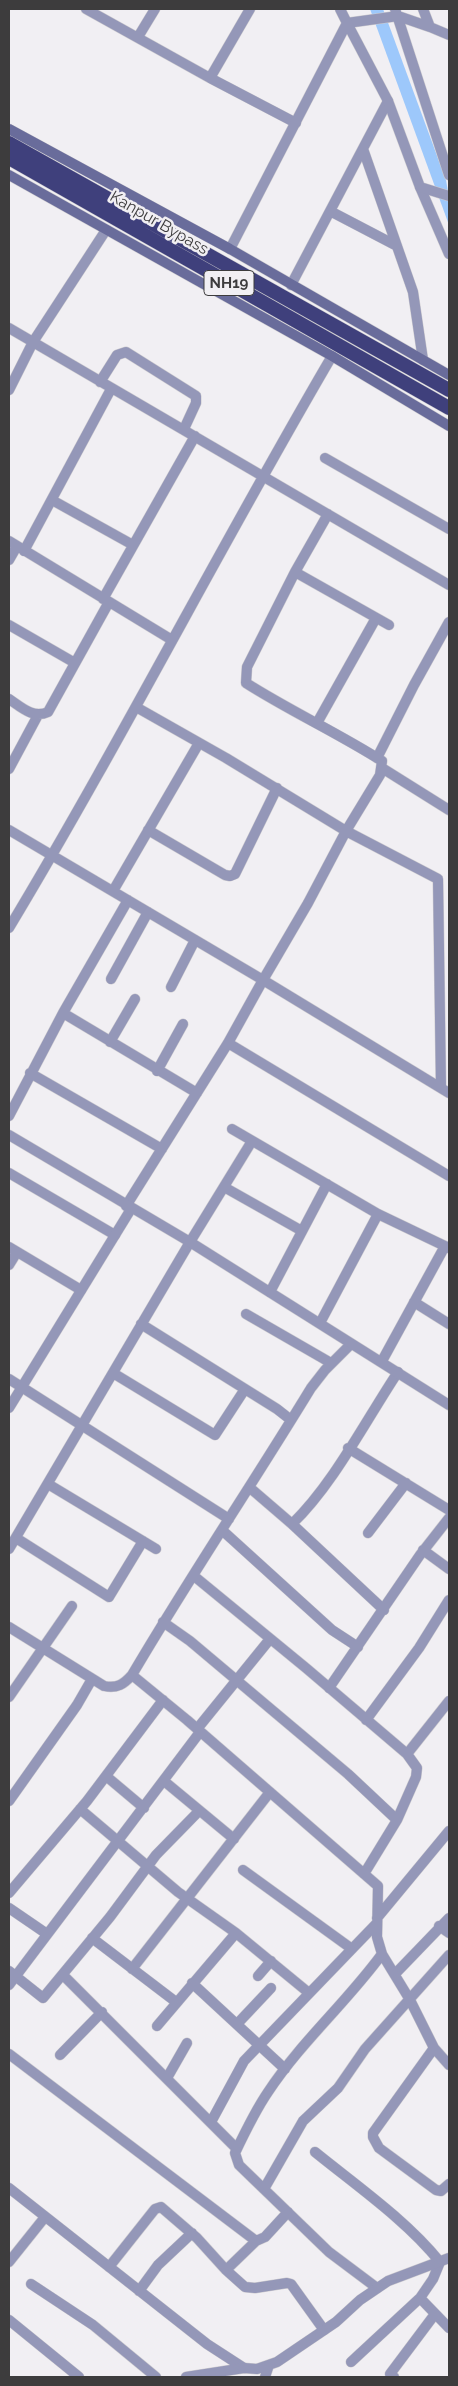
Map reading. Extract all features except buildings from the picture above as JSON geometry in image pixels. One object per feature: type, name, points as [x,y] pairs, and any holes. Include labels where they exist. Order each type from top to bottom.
[{"type":"highway","name":"Kanpur Bypass","points":[[9,142],[449,390]]},
{"type":"highway","name":"Kanpur Bypass","points":[[9,158],[449,408]]},
{"type":"main road","points":[[9,129],[167,217],[230,249],[449,376]]},
{"type":"main road","points":[[9,175],[332,356],[449,426]]},
{"type":"street","points":[[86,9],[296,123]]},
{"type":"street","points":[[138,37],[154,9]]},
{"type":"street","points":[[210,78],[250,9]]},
{"type":"street","points":[[340,9],[388,101],[425,189],[449,254]]},
{"type":"street","points":[[423,9],[430,27]]},
{"type":"street","points":[[347,22],[396,14],[449,35]]},
{"type":"street","points":[[396,14],[449,174]]},
{"type":"street","points":[[230,249],[347,22]]},
{"type":"street","points":[[292,285],[388,101]]},
{"type":"street","points":[[363,148],[413,292],[423,360]]},
{"type":"street","points":[[425,189],[449,196]]},
{"type":"street","points":[[330,211],[397,246]]},
{"type":"street","points":[[9,390],[33,342],[106,230]]},
{"type":"street","points":[[9,328],[449,586]]},
{"type":"street","points":[[100,382],[117,355],[126,352],[196,396],[196,403],[184,430]]},
{"type":"street","points":[[9,928],[136,707],[262,476],[332,356]]},
{"type":"street","points":[[9,560],[17,546],[52,500],[111,388]]},
{"type":"street","points":[[9,769],[38,715],[48,712],[75,663],[134,545],[195,436]]},
{"type":"street","points":[[325,458],[449,529]]},
{"type":"street","points":[[52,500],[134,545]]},
{"type":"street","points":[[9,1408],[115,1235],[162,1149],[228,1043],[346,831],[380,775],[382,761],[246,683],[247,667],[295,572],[328,514]]},
{"type":"street","points":[[17,546],[172,640]]},
{"type":"street","points":[[295,572],[389,625]]},
{"type":"street","points":[[317,723],[376,618]]},
{"type":"street","points":[[377,758],[449,622]]},
{"type":"street","points":[[9,626],[75,663]]},
{"type":"street","points":[[9,699],[38,715]]},
{"type":"street","points":[[136,707],[277,788],[346,831],[438,879],[445,974],[445,1091]]},
{"type":"street","points":[[113,891],[199,743]]},
{"type":"street","points":[[382,768],[449,810]]},
{"type":"street","points":[[148,830],[224,875],[230,876],[235,874],[277,788]]},
{"type":"street","points":[[9,830],[263,980],[445,1091]]},
{"type":"street","points":[[9,1116],[63,1013],[128,900]]},
{"type":"street","points":[[111,979],[148,912]]},
{"type":"street","points":[[172,987],[195,940]]},
{"type":"street","points":[[110,1042],[135,999]]},
{"type":"street","points":[[63,1013],[157,1071],[197,1093]]},
{"type":"street","points":[[157,1071],[183,1024]]},
{"type":"street","points":[[228,1043],[449,1176]]},
{"type":"street","points":[[30,1074],[162,1149]]},
{"type":"street","points":[[232,1129],[378,1214],[447,1247],[414,1302],[382,1362]]},
{"type":"street","points":[[9,1135],[129,1208],[190,1242],[449,1405]]},
{"type":"street","points":[[9,1549],[141,1324],[252,1141]]},
{"type":"street","points":[[9,1173],[115,1235]]},
{"type":"street","points":[[270,1292],[327,1184]]},
{"type":"street","points":[[224,1186],[302,1231]]},
{"type":"street","points":[[320,1323],[378,1214]]},
{"type":"street","points":[[9,1265],[13,1249],[81,1290]]},
{"type":"street","points":[[414,1302],[449,1324]]},
{"type":"street","points":[[246,1314],[331,1364]]},
{"type":"street","points":[[141,1324],[291,1420]]},
{"type":"street","points":[[9,1627],[104,1686],[116,1687],[132,1675],[163,1622],[223,1531],[315,1382],[351,1344]]},
{"type":"street","points":[[292,1524],[320,1492],[398,1372]]},
{"type":"street","points":[[113,1373],[216,1435],[245,1389]]},
{"type":"street","points":[[9,1379],[83,1424],[229,1519]]},
{"type":"street","points":[[348,1448],[449,1510]]},
{"type":"street","points":[[368,1533],[406,1483]]},
{"type":"street","points":[[48,1484],[156,1549]]},
{"type":"street","points":[[249,1487],[292,1524],[384,1610]]},
{"type":"street","points":[[329,1688],[384,1610],[423,1550],[449,1518]]},
{"type":"street","points":[[223,1531],[332,1630],[358,1647]]},
{"type":"street","points":[[16,1538],[109,1597],[142,1541]]},
{"type":"street","points":[[423,1550],[449,1569]]},
{"type":"street","points":[[194,1576],[407,1754],[416,1764],[417,1772],[397,1820],[364,1874]]},
{"type":"street","points":[[366,1720],[419,1648],[449,1600]]},
{"type":"street","points":[[9,1698],[72,1606]]},
{"type":"street","points":[[163,1622],[237,1680],[348,1774],[397,1820]]},
{"type":"street","points":[[9,1985],[12,1973],[47,1934],[164,1782],[199,1730],[270,1639]]},
{"type":"street","points":[[132,1675],[199,1730],[380,1888],[377,1937],[382,1954],[410,2000],[434,2048],[448,2059]]},
{"type":"street","points":[[9,1800],[77,1706],[92,1679]]},
{"type":"street","points":[[9,1893],[80,1809],[163,1700]]},
{"type":"street","points":[[407,1754],[449,1701]]},
{"type":"street","points":[[106,1776],[144,1808]]},
{"type":"street","points":[[164,1782],[234,1839]]},
{"type":"street","points":[[132,1969],[270,1792]]},
{"type":"street","points":[[80,1809],[188,1899],[236,1932],[309,1993]]},
{"type":"street","points":[[12,1973],[42,1998],[64,1975],[148,1865],[199,1811]]},
{"type":"street","points":[[211,2122],[244,2061],[377,1921],[449,1831]]},
{"type":"street","points":[[243,1870],[352,1949]]},
{"type":"street","points":[[9,1908],[47,1934]]},
{"type":"street","points":[[395,1974],[439,1926],[449,1918]]},
{"type":"street","points":[[439,1926],[449,1933]]},
{"type":"street","points":[[157,2026],[236,1932]]},
{"type":"street","points":[[92,1938],[176,2002]]},
{"type":"street","points":[[377,2288],[329,2252],[239,2165],[236,2159],[238,2148],[268,2092],[364,1979],[382,1954]]},
{"type":"street","points":[[264,2189],[303,2121],[338,2088],[365,2049],[449,1955]]},
{"type":"street","points":[[258,1976],[271,1961]]},
{"type":"street","points":[[64,1975],[238,2148]]},
{"type":"street","points":[[192,1983],[238,2023],[285,2070]]},
{"type":"street","points":[[238,2023],[270,1988]]},
{"type":"street","points":[[60,2055],[102,2012]]},
{"type":"street","points":[[167,2078],[187,2043]]},
{"type":"street","points":[[434,2048],[373,2133],[373,2137],[379,2148],[436,2190],[441,2192],[449,2184]]},
{"type":"street","points":[[9,2054],[256,2241]]},
{"type":"street","points":[[315,2152],[445,2260]]},
{"type":"street","points":[[9,2188],[207,2344],[244,2368]]},
{"type":"street","points":[[109,2267],[156,2208],[162,2207],[192,2233],[242,2285],[250,2288],[291,2284],[324,2330]]},
{"type":"street","points":[[226,2270],[256,2241],[266,2237],[288,2212]]},
{"type":"street","points":[[9,2262],[45,2217]]},
{"type":"street","points":[[139,2290],[158,2265],[192,2233]]},
{"type":"street","points":[[186,2377],[244,2368],[257,2369],[277,2362],[324,2330],[388,2281],[445,2260]]},
{"type":"street","points":[[351,2362],[420,2298],[445,2260]]},
{"type":"street","points":[[31,2284],[93,2325],[156,2377]]},
{"type":"street","points":[[420,2298],[449,2328]]},
{"type":"street","points":[[394,2377],[390,2374],[435,2314]]},
{"type":"street","points":[[9,2320],[79,2377]]},
{"type":"street","points":[[265,2377],[269,2365]]},
{"type":"water","points":[[370,9],[383,9],[446,180],[449,197],[449,225]]}]
